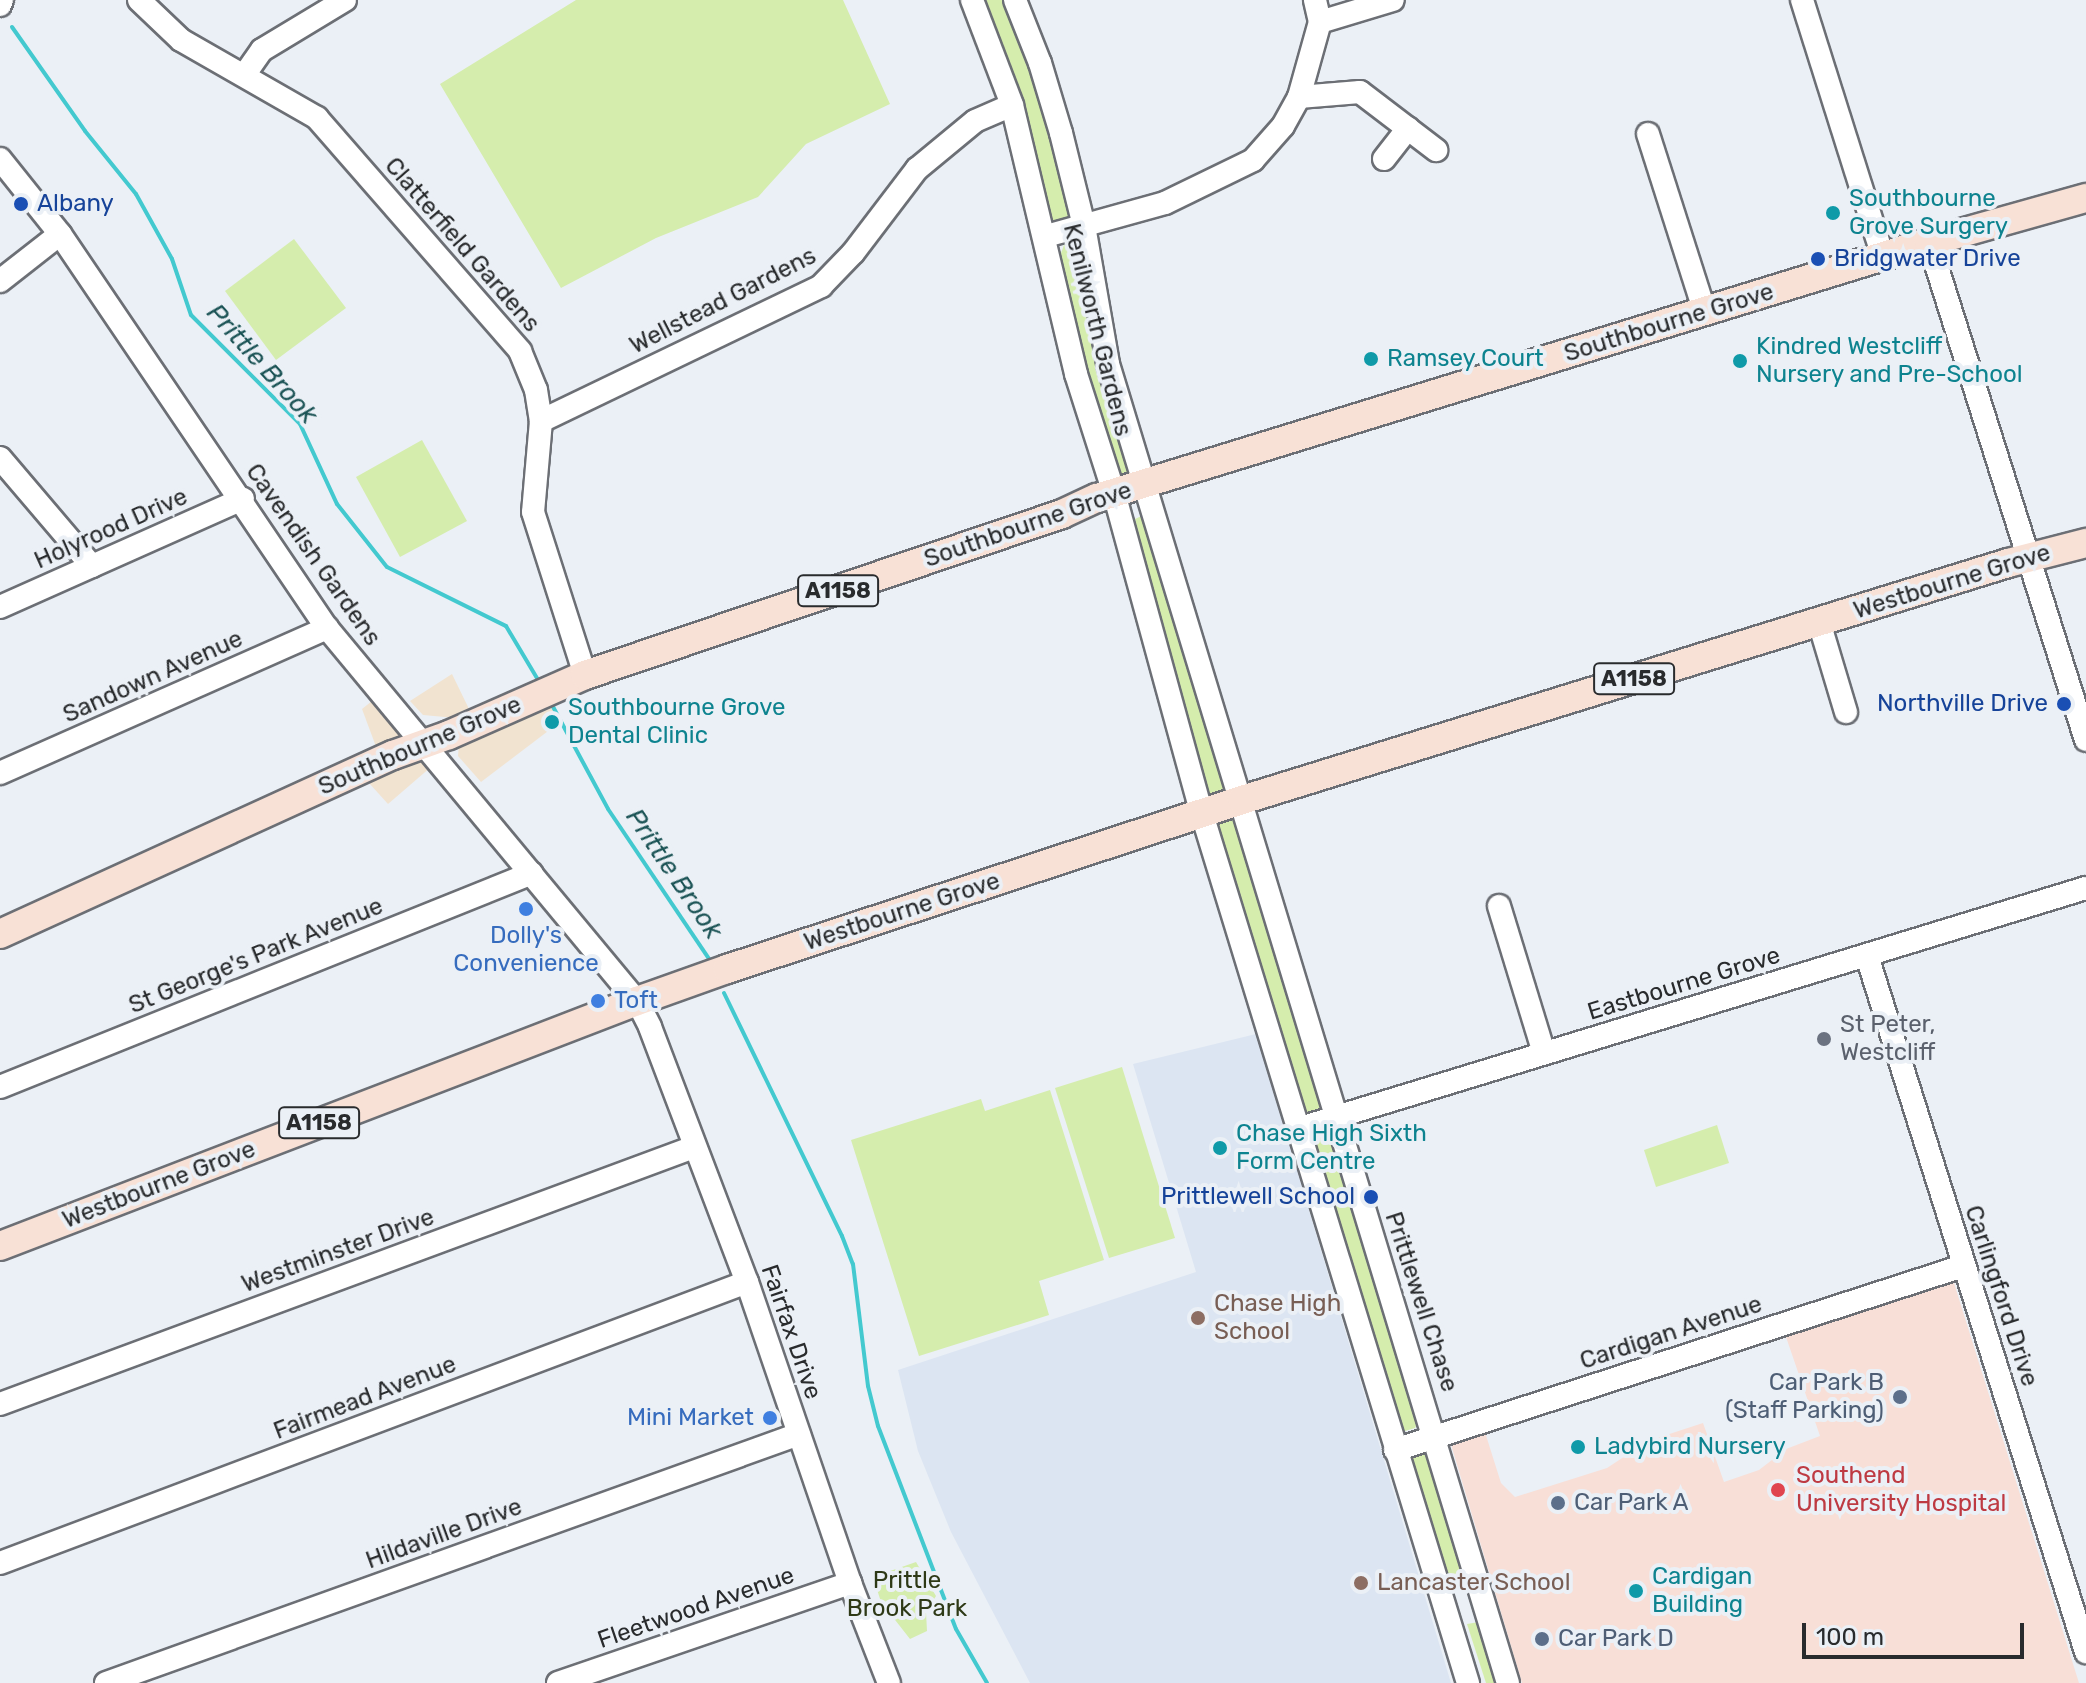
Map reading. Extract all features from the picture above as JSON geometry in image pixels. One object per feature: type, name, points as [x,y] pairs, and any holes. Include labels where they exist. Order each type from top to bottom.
[{"type":"main road","name":"Southbourne Grove","points":[[0,934],[424,743],[561,685],[1134,488],[1929,242],[2086,198]]},
{"type":"main road","name":"Westbourne Grove","points":[[0,1246],[637,1001],[1242,800],[2086,543]]},
{"type":"street","name":"Clatterfield Gardens","points":[[139,0],[181,40],[317,118],[520,351],[536,390],[541,421],[533,512],[561,685]]},
{"type":"street","points":[[245,74],[262,50],[345,0]]},
{"type":"street","name":"Kenilworth Gardens","points":[[972,0],[1012,105],[1046,236],[1076,374],[1134,488],[1210,691],[1242,800]]},
{"type":"street","name":"Kenilworth Gardens","points":[[1015,0],[1040,63],[1084,226],[1134,488],[1150,628],[1208,812]]},
{"type":"street","points":[[1046,236],[1165,203],[1253,160],[1283,126],[1299,97],[1318,11],[1393,0]]},
{"type":"street","points":[[1802,0],[1883,257]]},
{"type":"street","points":[[1299,97],[1360,92],[1436,150]]},
{"type":"street","name":"Wellstead Gardens","points":[[541,421],[821,286],[853,253],[917,169],[975,121],[1012,105]]},
{"type":"street","points":[[1384,159],[1408,128]]},
{"type":"street","points":[[1648,134],[1705,313]]},
{"type":"street","name":"Cavendish Gardens","points":[[0,159],[60,234],[243,499],[327,628],[637,1001]]},
{"type":"street","points":[[0,281],[60,234]]},
{"type":"street","points":[[1929,242],[2086,740]]},
{"type":"street","points":[[0,458],[92,566]]},
{"type":"street","name":"Holyrood Drive","points":[[0,607],[243,499]]},
{"type":"street","points":[[1819,622],[1846,712]]},
{"type":"street","name":"Sandown Avenue","points":[[0,773],[327,628]]},
{"type":"street","points":[[1210,691],[1229,792],[1226,800],[1208,812],[1297,1129],[1468,1683]]},
{"type":"street","name":"Prittlewell Chase","points":[[1242,800],[1508,1683]]},
{"type":"street","name":"St George's Park Avenue","points":[[0,1087],[532,873]]},
{"type":"street","name":"Eastbourne Grove","points":[[1297,1129],[2086,888]]},
{"type":"street","points":[[1499,906],[1544,1053]]},
{"type":"street","name":"Carlingford Drive","points":[[1867,956],[2086,1652]]},
{"type":"street","name":"Fairfax Drive","points":[[637,1001],[650,1027],[747,1282],[850,1583],[889,1683]]},
{"type":"street","name":"Westminster Drive","points":[[0,1404],[694,1147]]},
{"type":"street","name":"Cardigan Avenue","points":[[1395,1450],[1963,1266]]},
{"type":"street","name":"Fairmead Avenue","points":[[0,1563],[747,1282]]},
{"type":"street","name":"Hildaville Drive","points":[[106,1683],[799,1434]]},
{"type":"street","name":"Fleetwood Avenue","points":[[558,1683],[850,1583]]},
{"type":"street","points":[[1437,1586],[1444,1600],[1458,1613],[1475,1683]]},
{"type":"street","points":[[1458,1613],[1461,1605],[1483,1603]]},
{"type":"shaded area","points":[[452,674],[470,711],[456,718],[423,715],[410,701]]},
{"type":"shaded area","points":[[372,701],[406,741],[378,752],[362,709]]},
{"type":"shaded area","points":[[551,705],[560,722],[481,782],[458,756],[459,744]]},
{"type":"shaded area","points":[[423,759],[431,767],[388,804],[369,783]]},
{"type":"shaded area","name":"Chase High School","points":[[1256,1034],[1451,1683],[1030,1683],[951,1532],[918,1451],[898,1370],[1196,1272],[1133,1064]]},
{"type":"shaded area","name":"Southend University Hospital","points":[[1954,1283],[2079,1683],[1522,1683],[1450,1441],[1484,1429],[1501,1483],[1515,1497],[1607,1468],[1648,1441],[1703,1423],[1724,1482],[1759,1470],[1786,1449],[1820,1436],[1786,1337]]},
{"type":"green space","points":[[576,0],[843,0],[890,104],[806,144],[758,197],[656,238],[561,288],[440,84]]},
{"type":"green space","points":[[981,0],[1007,0],[1027,44],[1075,217],[1055,224],[1050,218],[1029,131],[1003,49]]},
{"type":"green space","points":[[294,239],[346,308],[276,360],[225,291]]},
{"type":"green space","points":[[1073,241],[1081,247],[1136,474],[1124,479],[1118,476],[1089,383],[1060,256],[1064,245]]},
{"type":"green space","points":[[422,440],[467,521],[400,557],[356,477]]},
{"type":"green space","points":[[1148,513],[1227,788],[1221,800],[1207,796],[1163,636],[1135,519]]},
{"type":"green space","points":[[1231,818],[1240,832],[1326,1103],[1320,1115],[1309,1116],[1302,1112],[1216,828],[1222,820]]},
{"type":"green space","points":[[1122,1067],[1175,1238],[1109,1258],[1055,1088]]},
{"type":"green space","points":[[1050,1090],[1104,1260],[1039,1281],[1049,1315],[919,1356],[851,1140],[981,1099],[985,1111]]},
{"type":"green space","points":[[1717,1125],[1729,1163],[1656,1187],[1644,1150]]},
{"type":"green space","points":[[1325,1133],[1334,1135],[1421,1416],[1415,1428],[1405,1431],[1396,1423],[1311,1145],[1315,1136]]},
{"type":"green space","points":[[1424,1449],[1432,1455],[1470,1590],[1464,1592],[1446,1587],[1409,1460]]},
{"type":"green space","name":"Prittle Brook Park","points":[[916,1562],[936,1596],[926,1612],[927,1631],[910,1639],[881,1602],[873,1577]]},
{"type":"green space","points":[[1479,1622],[1499,1683],[1486,1683],[1467,1624]]},
{"type":"waterway","name":"Prittle Brook","points":[[12,27],[85,131],[136,194],[172,259],[191,315],[300,424],[337,504],[387,567],[506,626],[541,685]]},
{"type":"waterway","name":"Prittle Brook","points":[[551,703],[608,809],[709,959]]},
{"type":"waterway","name":"Prittle Brook","points":[[724,993],[853,1264],[868,1386],[878,1426],[956,1629],[987,1683]]},
{"type":"place","name":"Albany","points":[[21,204]]},
{"type":"place","name":"Southbourne Grove Surgery","points":[[1833,213]]},
{"type":"place","name":"Bridgwater Drive","points":[[1818,259]]},
{"type":"place","name":"Ramsey Court","points":[[1371,359]]},
{"type":"place","name":"Kindred Westcliff Nursery and Pre-School","points":[[1740,361]]},
{"type":"place","name":"Northville Drive","points":[[2064,704]]},
{"type":"place","name":"Southbourne Grove Dental Clinic","points":[[552,722]]},
{"type":"place","name":"Dolly's Convenience","points":[[526,909]]},
{"type":"place","name":"Toft","points":[[598,1001]]},
{"type":"place","name":"St Peter, Westcliff","points":[[1824,1039]]},
{"type":"place","name":"Chase High Sixth Form Centre","points":[[1220,1148]]},
{"type":"place","name":"Prittlewell School","points":[[1371,1197]]},
{"type":"place","name":"Chase High School","points":[[1198,1318]]},
{"type":"place","name":"Car Park B (Staff Parking)","points":[[1900,1397]]},
{"type":"place","name":"Mini Market","points":[[770,1418]]},
{"type":"place","name":"Ladybird Nursery","points":[[1578,1447]]},
{"type":"place","name":"Southend University Hospital","points":[[1778,1490]]},
{"type":"place","name":"Car Park A","points":[[1558,1503]]},
{"type":"place","name":"Lancaster School","points":[[1361,1583]]},
{"type":"place","name":"Cardigan Building","points":[[1636,1591]]},
{"type":"place","name":"Car Park D","points":[[1542,1639]]}]
